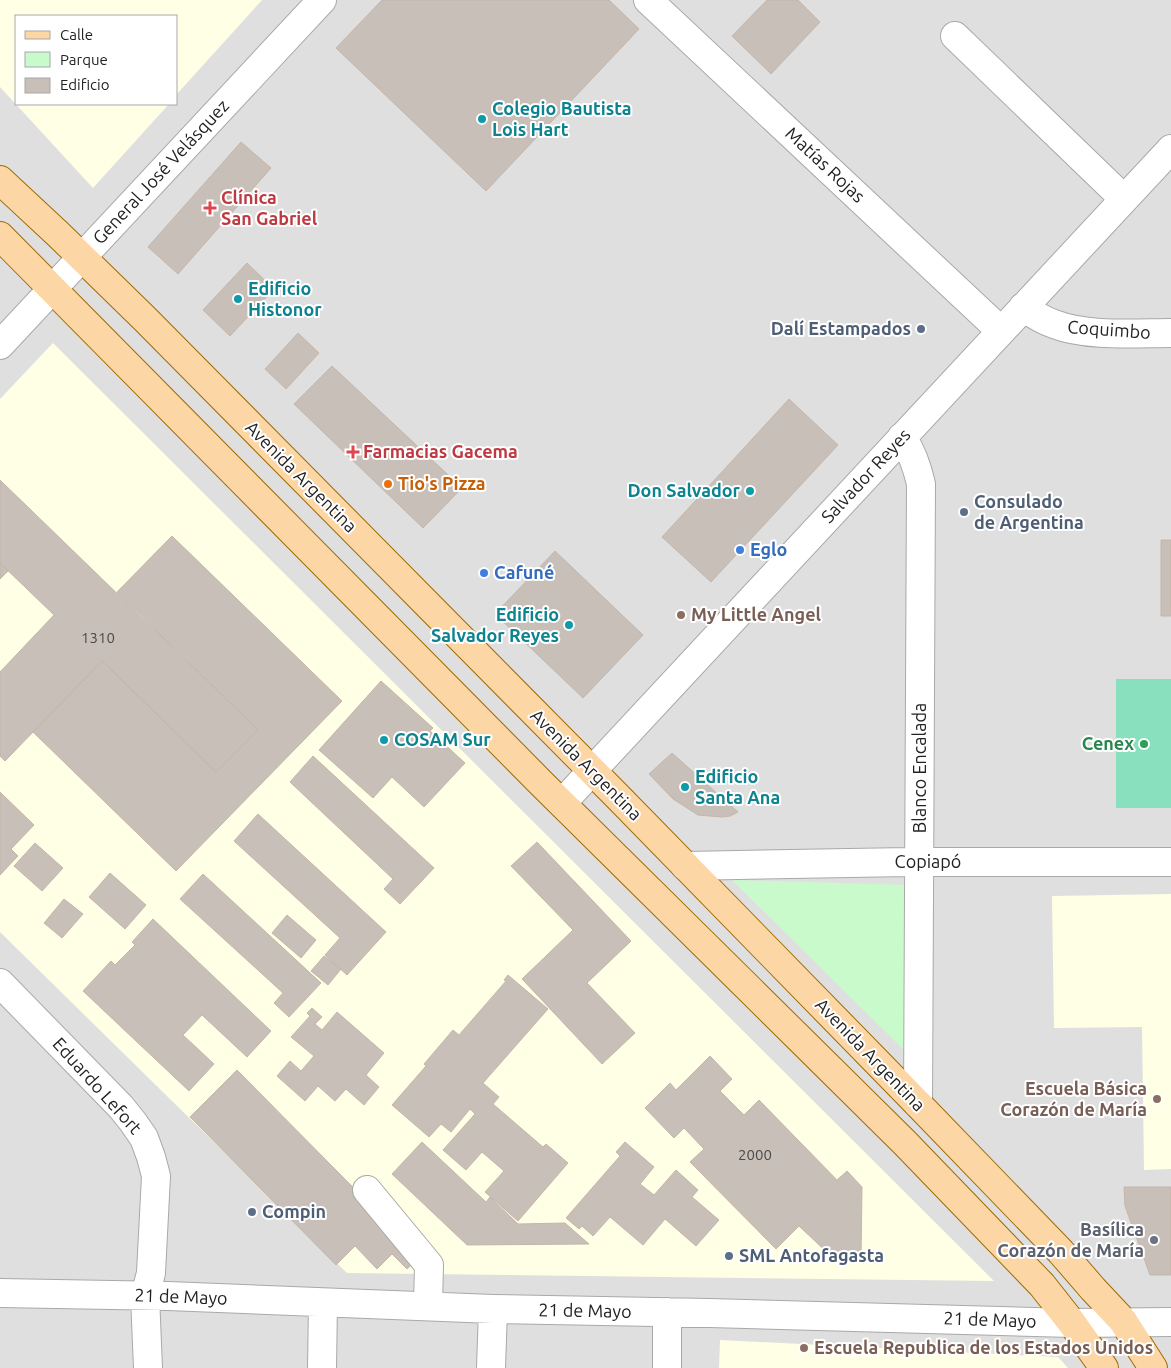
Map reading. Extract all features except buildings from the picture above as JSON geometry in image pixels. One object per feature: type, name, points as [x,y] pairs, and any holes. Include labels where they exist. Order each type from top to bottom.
[{"type":"main road","name":"Avenida Argentina","points":[[0,180],[82,257],[592,770],[918,1104],[1061,1252],[1093,1290],[1123,1321],[1153,1368]]},
{"type":"main road","name":"Avenida Argentina","points":[[0,236],[562,803],[905,1143],[1042,1285],[1104,1368]]},
{"type":"street","name":"General José Velásquez","points":[[0,345],[322,0]]},
{"type":"street","name":"Matías Rojas","points":[[648,0],[1001,330]]},
{"type":"street","points":[[955,36],[1124,198]]},
{"type":"street","name":"Salvador Reyes","points":[[562,803],[1171,148]]},
{"type":"street","name":"Coquimbo","points":[[1023,307],[1039,318],[1070,329],[1087,332],[1171,333]]},
{"type":"street","name":"Blanco Encalada","points":[[902,437],[918,467],[921,484],[918,1104]]},
{"type":"street","name":"Copiapó","points":[[685,866],[919,862],[1171,862]]},
{"type":"street","name":"Eduardo Lefort","points":[[0,983],[121,1107],[134,1122],[144,1138],[156,1176],[151,1273],[145,1296],[148,1368]]},
{"type":"street","points":[[367,1190],[429,1265],[428,1306]]},
{"type":"street","name":"21 de Mayo","points":[[0,1293],[145,1296],[493,1309],[1072,1323],[1171,1322]]},
{"type":"street","points":[[322,1368],[323,1303]]},
{"type":"street","points":[[491,1368],[493,1309]]},
{"type":"street","points":[[667,1312],[667,1368]]},
{"type":"shaded area","points":[[0,0],[1171,0],[1171,1368],[0,1368]]},
{"type":"shaded area","points":[[0,0],[262,0],[178,93],[178,15],[15,15],[15,103],[0,87]]},
{"type":"shaded area","points":[[17,105],[168,105],[93,188]]},
{"type":"shaded area","points":[[53,343],[994,1281],[347,1273],[0,932],[0,399]]},
{"type":"shaded area","name":"Escuela Básica Corazón de María","points":[[1171,894],[1171,1169],[1144,1170],[1142,1027],[1054,1028],[1052,896]]},
{"type":"shaded area","name":"Escuela Republica de los Estados Unidos","points":[[720,1340],[1058,1357],[1068,1368],[719,1368]]},
{"type":"green space","name":"Cenex","points":[[1116,679],[1171,679],[1171,808],[1116,808]]},
{"type":"green space","points":[[732,880],[909,885],[905,1051]]},
{"type":"place","name":"Colegio Bautista Lois Hart","points":[[482,119]]},
{"type":"place","name":"Clínica San Gabriel","points":[[210,208]]},
{"type":"place","name":"Edificio Histonor","points":[[238,299]]},
{"type":"place","name":"Dalí Estampados","points":[[921,329]]},
{"type":"place","name":"Farmacias Gacema","points":[[353,452]]},
{"type":"place","name":"Tio's Pizza","points":[[388,484]]},
{"type":"place","name":"Don Salvador","points":[[750,491]]},
{"type":"place","name":"Consulado de Argentina","points":[[964,512]]},
{"type":"place","name":"Eglo","points":[[740,550]]},
{"type":"place","name":"Cafuné","points":[[484,573]]},
{"type":"place","name":"My Little Angel","points":[[681,615]]},
{"type":"place","name":"Edificio Salvador Reyes","points":[[569,625]]},
{"type":"place","name":"COSAM Sur","points":[[384,740]]},
{"type":"place","name":"Cenex","points":[[1144,744]]},
{"type":"place","name":"Edificio Santa Ana","points":[[685,787]]},
{"type":"place","name":"Escuela Básica Corazón de María","points":[[1157,1099]]},
{"type":"place","name":"Compin","points":[[252,1212]]},
{"type":"place","name":"Basílica Corazón de María","points":[[1154,1240]]},
{"type":"place","name":"SML Antofagasta","points":[[729,1256]]},
{"type":"place","name":"Escuela Republica de los Estados Unidos","points":[[804,1348]]}]
